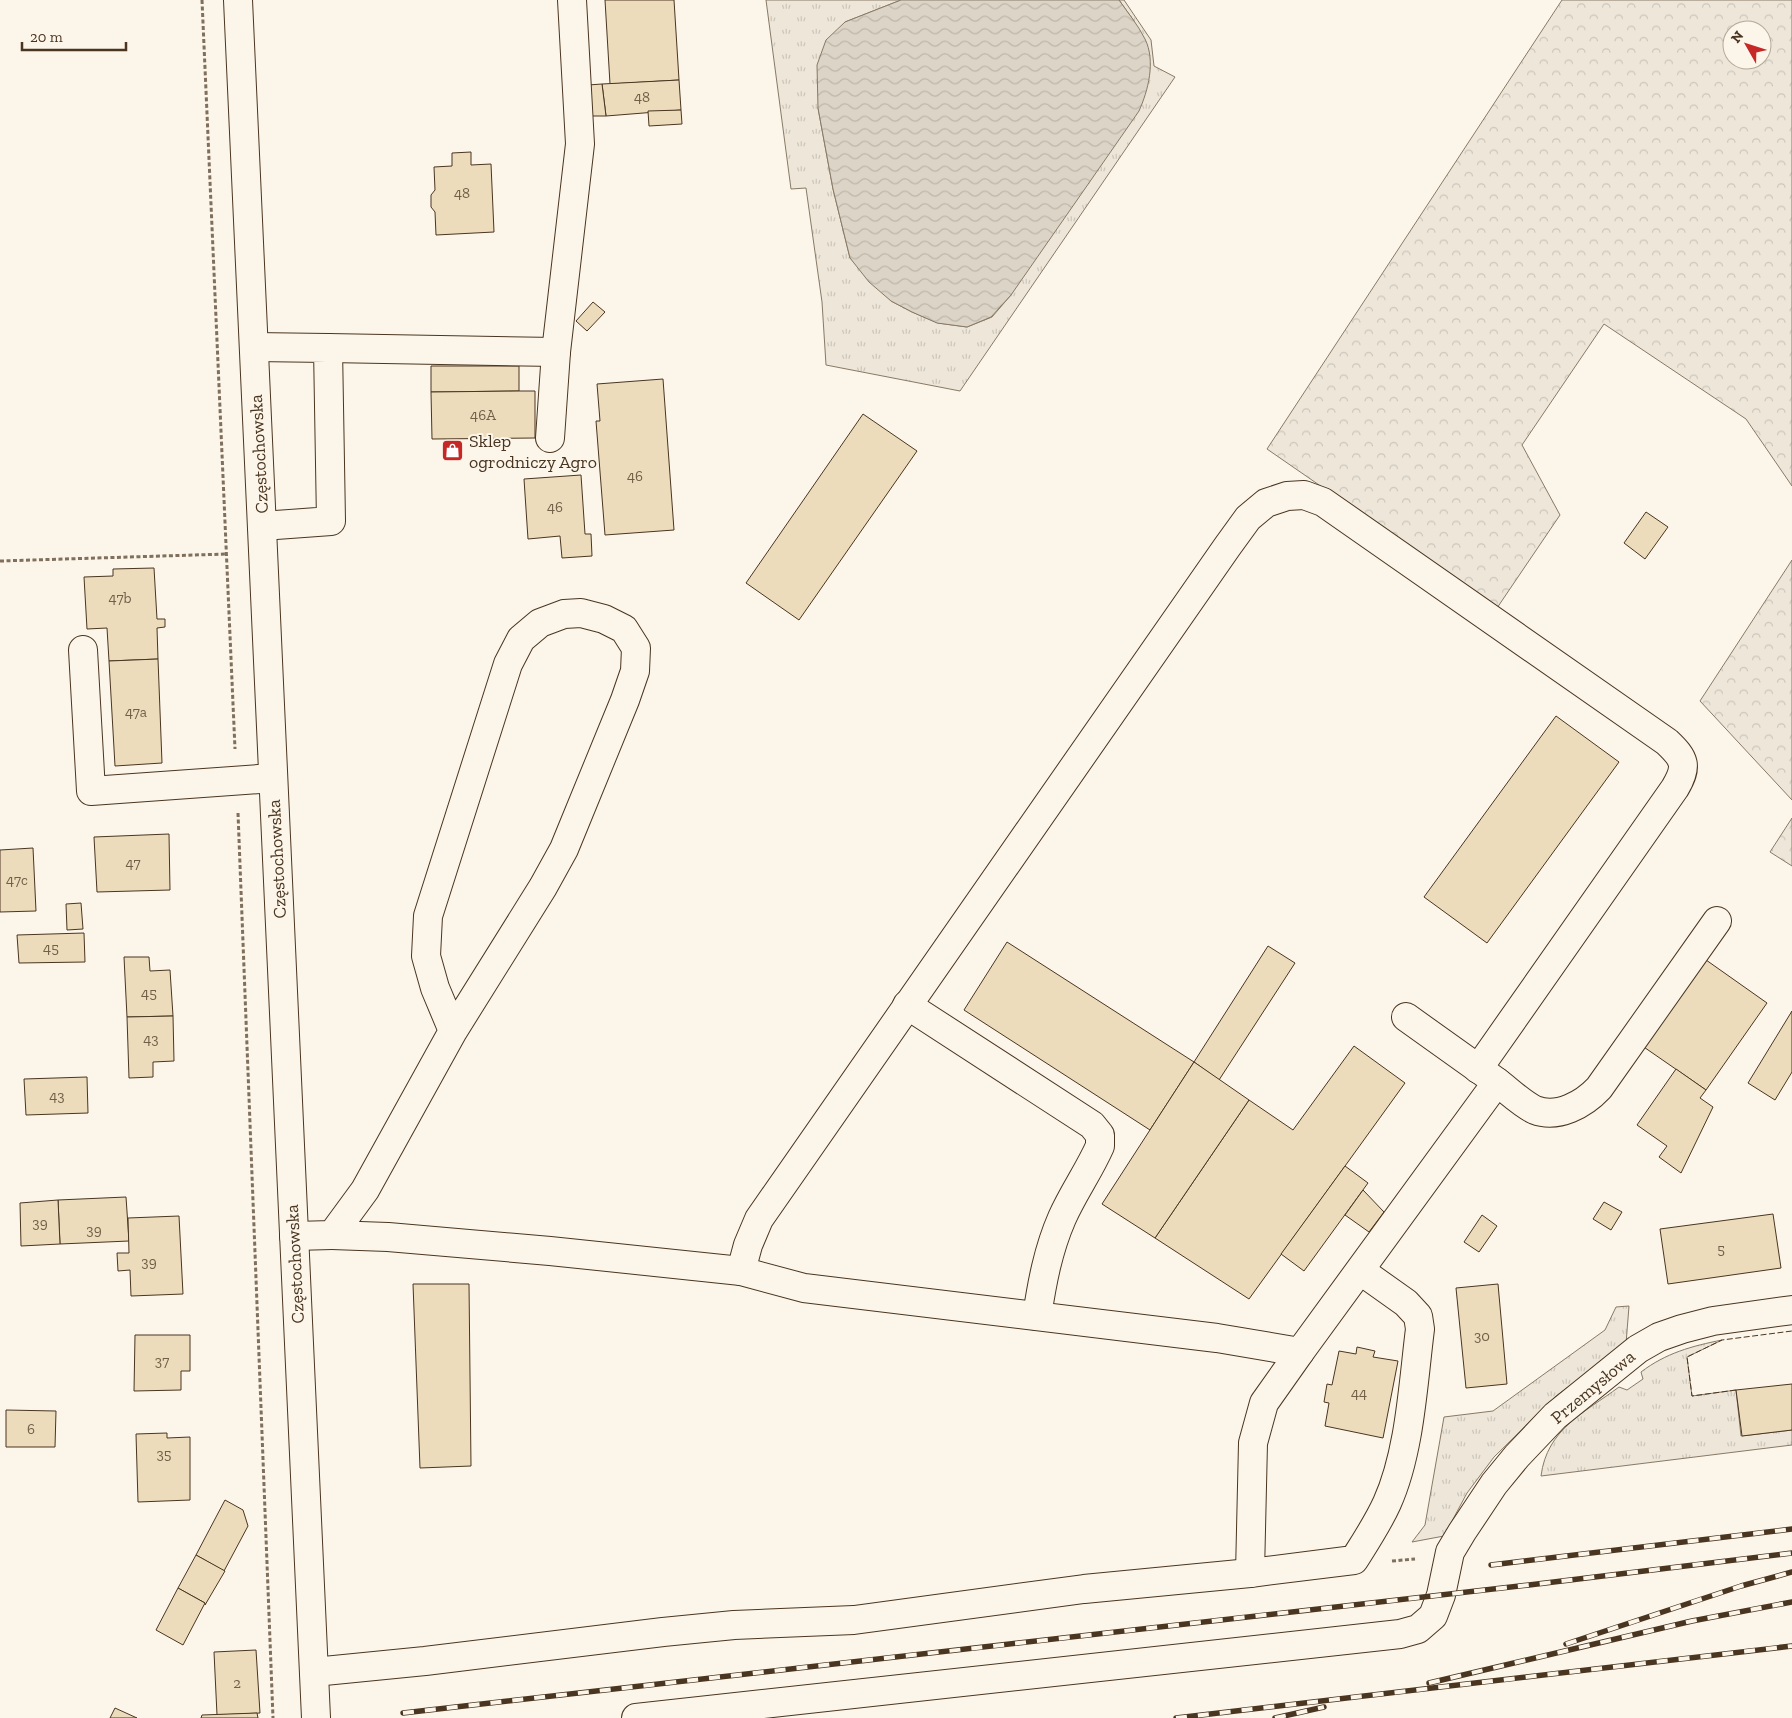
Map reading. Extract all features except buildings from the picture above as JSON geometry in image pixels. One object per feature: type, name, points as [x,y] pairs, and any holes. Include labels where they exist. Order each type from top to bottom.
[{"type":"main road","name":"Częstochowska","points":[[238,0],[316,1718]]},
{"type":"main road","points":[[550,438],[556,352],[580,144],[572,0]]},
{"type":"main road","points":[[254,347],[556,352]]},
{"type":"main road","points":[[262,526],[331,521],[328,348]]},
{"type":"main road","points":[[741,1271],[748,1245],[759,1219],[1248,518],[1266,503],[1287,496],[1304,496],[1323,502],[1668,742],[1681,755],[1684,766],[1682,776],[1675,788],[1360,1271],[1264,1403],[1253,1442],[1250,1573]]},
{"type":"main road","points":[[332,1234],[365,1190],[454,1031],[564,849],[635,671],[636,648],[624,629],[604,619],[581,613],[572,613],[540,623],[522,639],[508,664],[428,916],[426,956],[435,988],[454,1031]]},
{"type":"main road","points":[[83,650],[91,791],[273,778]]},
{"type":"main road","points":[[1406,1017],[1534,1110],[1546,1113],[1577,1106],[1599,1088],[1717,921]]},
{"type":"main road","points":[[907,1005],[1092,1124],[1100,1135],[1100,1146],[1062,1218],[1051,1246],[1037,1316]]},
{"type":"main road","points":[[294,1236],[332,1234],[388,1237],[550,1251],[741,1271],[804,1288],[1217,1338],[1300,1352]]},
{"type":"main road","points":[[314,1672],[386,1666],[734,1625],[854,1620],[1084,1589],[1250,1573],[1354,1560],[1376,1524],[1397,1476],[1404,1447],[1420,1329],[1418,1316],[1406,1303],[1360,1271]]},
{"type":"main road","name":"Przemysłowa","points":[[1450,1552],[1494,1484],[1517,1456],[1556,1416],[1638,1349],[1659,1337],[1713,1321],[1792,1310]]},
{"type":"main road","points":[[636,1718],[1400,1634],[1418,1629],[1433,1616],[1441,1595],[1450,1552]]},
{"type":"path","points":[[202,0],[235,749]]},
{"type":"path","points":[[0,561],[227,554]]},
{"type":"path","points":[[238,810],[273,1718]]},
{"type":"path","points":[[1354,1560],[1405,1561],[1450,1552]]},
{"type":"green space","points":[[766,0],[901,0],[845,22],[818,108],[833,189],[850,258],[891,301],[938,323],[967,327],[992,317],[1011,295],[1134,21],[1119,0],[1124,0],[1151,40],[1154,66],[1175,77],[960,391],[826,365],[822,302],[806,188],[791,189]]},
{"type":"green space","points":[[1562,0],[1792,0],[1792,486],[1746,419],[1604,324],[1522,445],[1560,515],[1497,608],[1267,449]]},
{"type":"green space","points":[[1792,560],[1792,800],[1700,701]]},
{"type":"green space","points":[[1792,818],[1792,866],[1770,852]]},
{"type":"green space","points":[[1629,1306],[1626,1344],[1556,1396],[1494,1457],[1467,1493],[1444,1536],[1412,1542],[1425,1525],[1444,1417],[1493,1411],[1605,1330],[1616,1307]]},
{"type":"green space","points":[[1722,1340],[1687,1357],[1692,1396],[1736,1390],[1741,1436],[1792,1430],[1792,1445],[1541,1476],[1551,1446],[1559,1434],[1581,1414],[1619,1387],[1627,1390],[1643,1379],[1641,1372],[1650,1365],[1690,1348]]},
{"type":"water","points":[[901,0],[1119,0],[1145,39],[1150,57],[1150,76],[1139,111],[1011,295],[991,317],[967,327],[937,323],[912,312],[891,301],[869,282],[850,258],[833,189],[818,108],[817,65],[826,40],[845,22]]},
{"type":"railway","points":[[1491,1565],[1792,1529]]},
{"type":"railway","points":[[403,1713],[1529,1585],[1792,1553]]},
{"type":"railway","points":[[1566,1644],[1741,1586],[1792,1572]]},
{"type":"railway","points":[[1429,1683],[1692,1621],[1792,1602]]},
{"type":"railway","points":[[1176,1718],[1792,1646]]},
{"type":"railway","points":[[1275,1718],[1324,1707]]},
{"type":"fence","points":[[1736,1390],[1692,1396],[1687,1357],[1722,1340],[1792,1331]]},
{"type":"place","name":"Sklep ogrodniczy Agro","points":[[453,451]]}]
